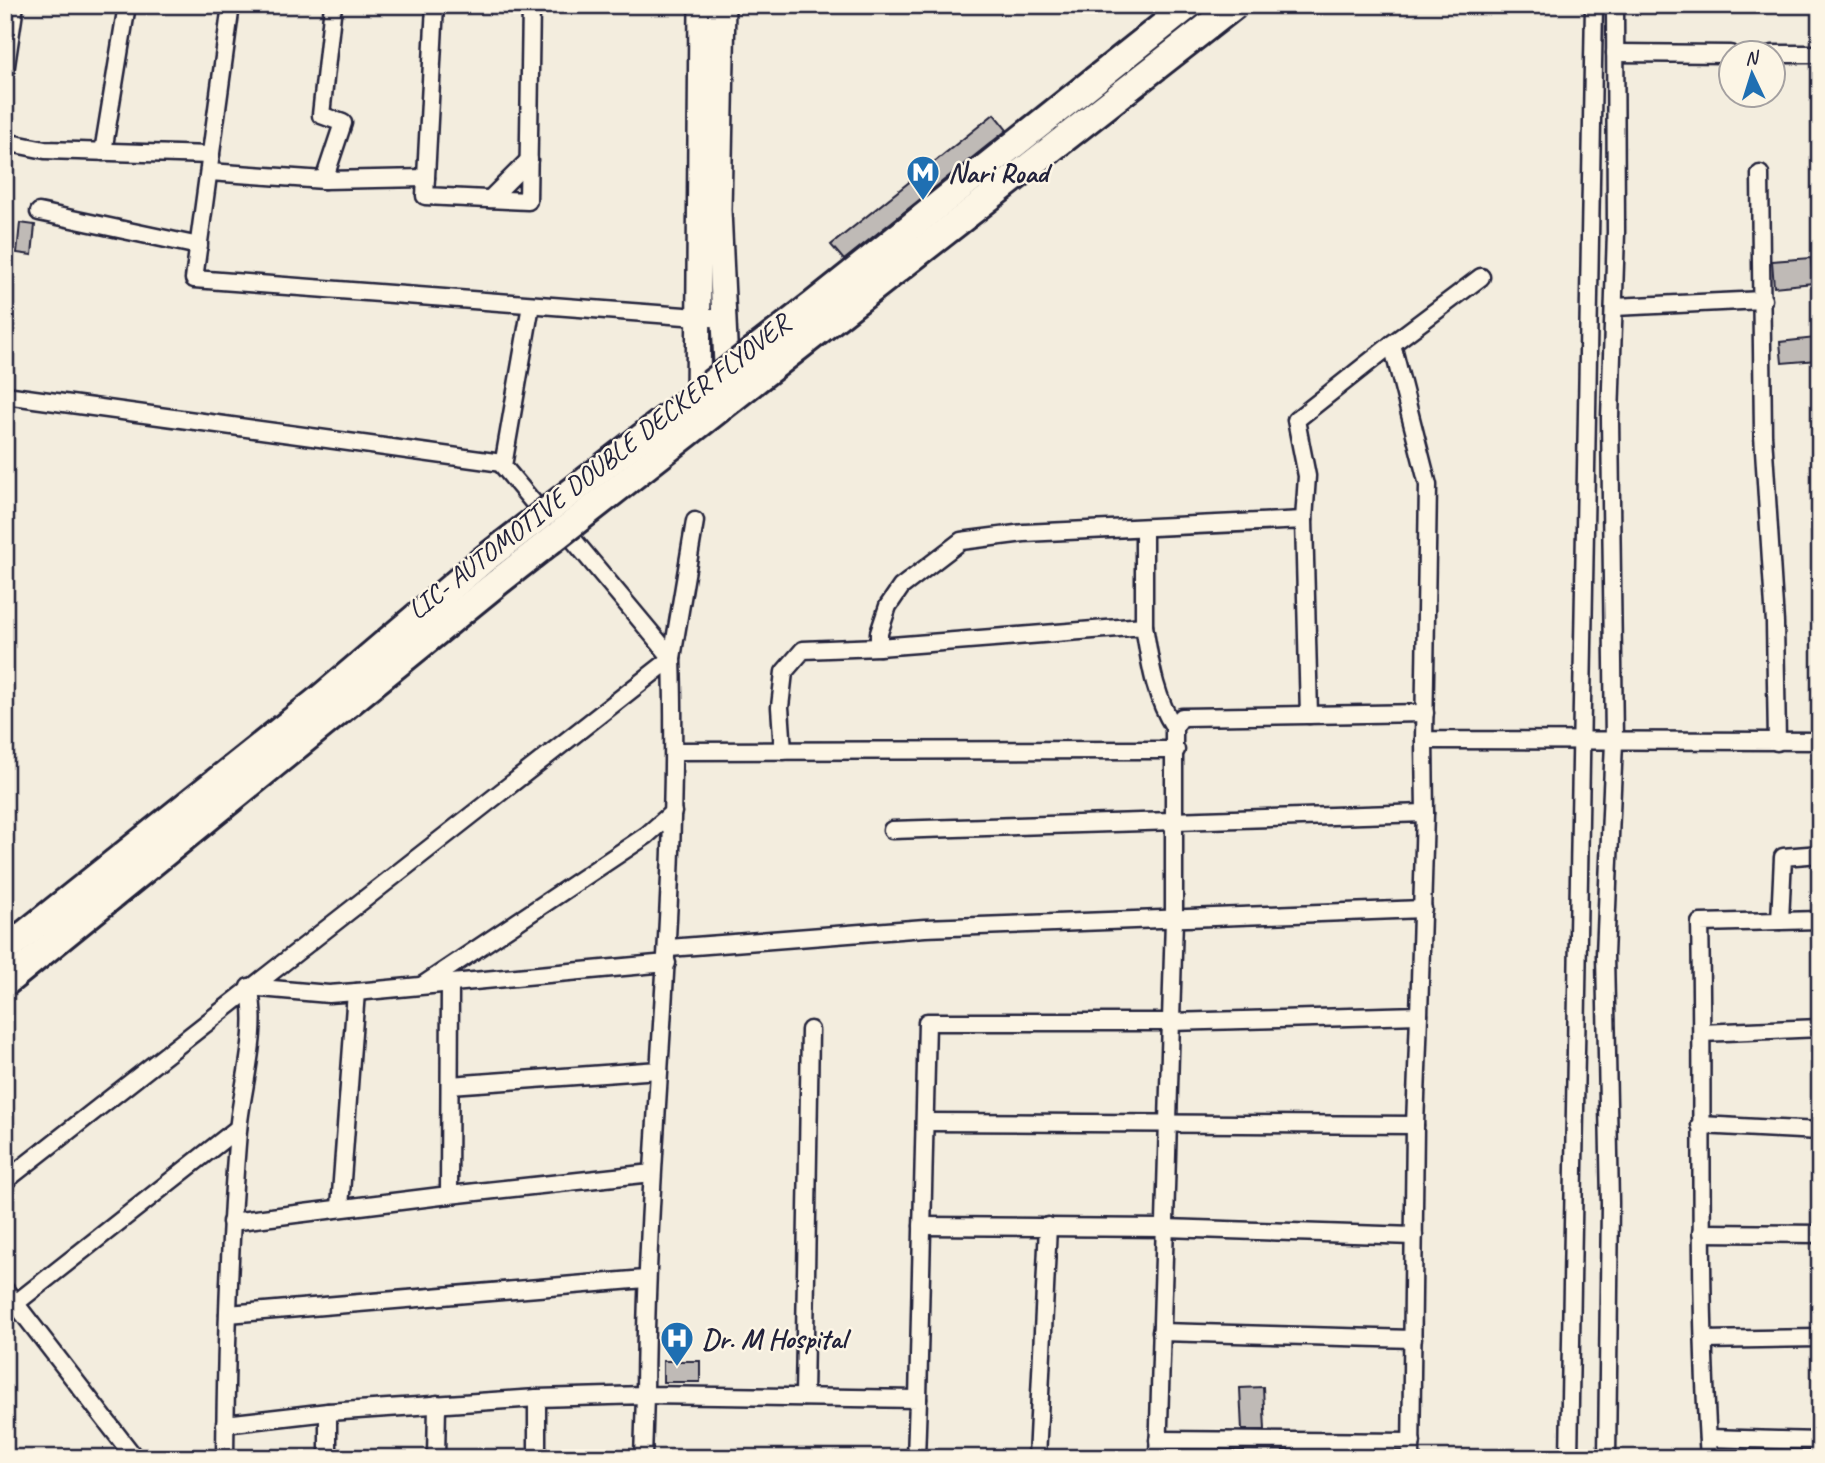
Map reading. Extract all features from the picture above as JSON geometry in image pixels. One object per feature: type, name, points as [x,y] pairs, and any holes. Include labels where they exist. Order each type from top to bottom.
[{"type":"main road","points":[[697,437],[701,5]]},
{"type":"main road","points":[[723,5],[719,210],[729,412]]},
{"type":"main road","points":[[5,936],[538,508],[726,364],[1180,5]]},
{"type":"main road","name":"LIC- AUTOMOTIVE DOUBLE DECKER FLYOVER","points":[[5,950],[321,698],[481,562],[814,304],[1189,5]]},
{"type":"main road","name":"LIC- AUTOMOTIVE DOUBLE DECKER FLYOVER","points":[[5,983],[498,582],[1235,5]]},
{"type":"main road","points":[[5,996],[571,537],[1248,5]]},
{"type":"street","points":[[5,72],[15,5]]},
{"type":"street","points":[[103,152],[127,5]]},
{"type":"street","points":[[231,5],[194,279],[724,319]]},
{"type":"street","points":[[324,180],[343,123],[321,115],[333,5]]},
{"type":"street","points":[[435,5],[425,196],[528,201],[531,5]]},
{"type":"street","points":[[1569,1458],[1579,741],[1594,5]]},
{"type":"street","points":[[1607,1458],[1610,1203],[1605,955],[1614,742],[1610,418],[1614,307],[1615,5]]},
{"type":"street","points":[[1615,53],[1716,54]]},
{"type":"street","points":[[1786,54],[1813,54]]},
{"type":"street","points":[[5,142],[45,150],[211,155]]},
{"type":"street","points":[[490,199],[528,160]]},
{"type":"street","points":[[209,172],[324,180],[426,178]]},
{"type":"street","points":[[1760,174],[1763,435],[1776,623],[1777,742]]},
{"type":"street","points":[[39,212],[199,246]]},
{"type":"street","points":[[1309,715],[1304,520],[1307,476],[1296,420],[1481,277]]},
{"type":"street","points":[[1614,307],[1763,300]]},
{"type":"street","points":[[502,463],[531,306]]},
{"type":"street","points":[[1158,1440],[1412,1450],[1415,1125],[1425,813],[1428,485],[1392,344]]},
{"type":"street","points":[[5,395],[502,463],[538,508],[571,537],[672,658]]},
{"type":"street","points":[[879,647],[879,633],[888,606],[901,587],[961,541],[1024,533],[1304,520]]},
{"type":"street","points":[[643,1458],[645,1279],[668,955],[675,751],[672,658],[695,521]]},
{"type":"street","points":[[1144,528],[1144,626],[1155,685],[1164,711],[1174,727],[1176,750],[1174,919],[1158,1458]]},
{"type":"street","points":[[783,751],[780,707],[784,671],[803,650],[879,647],[1144,626]]},
{"type":"street","points":[[5,1181],[249,987],[672,658]]},
{"type":"street","points":[[1174,727],[1182,717],[1425,713]]},
{"type":"street","points":[[1424,740],[1820,741]]},
{"type":"street","points":[[675,751],[1176,750]]},
{"type":"street","points":[[421,987],[647,835],[673,812]]},
{"type":"street","points":[[892,830],[1425,813]]},
{"type":"street","points":[[1780,921],[1783,857],[1820,854]]},
{"type":"street","points":[[1578,904],[1607,903]]},
{"type":"street","points":[[249,987],[329,994],[450,985],[668,955],[925,929],[1423,909]]},
{"type":"street","points":[[1709,1458],[1701,1233],[1700,923],[1820,920]]},
{"type":"street","points":[[449,1195],[450,985]]},
{"type":"street","points":[[225,1458],[231,1223],[239,1128],[254,1007],[249,987]]},
{"type":"street","points":[[340,1207],[356,992]]},
{"type":"street","points":[[916,1458],[927,1022],[1170,1021],[1419,1015]]},
{"type":"street","points":[[1702,1033],[1820,1028]]},
{"type":"street","points":[[804,1397],[810,1030]]},
{"type":"street","points":[[450,1085],[659,1070]]},
{"type":"street","points":[[925,1122],[1167,1121],[1415,1125]]},
{"type":"street","points":[[1700,1125],[1820,1131]]},
{"type":"street","points":[[135,1458],[10,1296],[239,1128]]},
{"type":"street","points":[[231,1223],[340,1207],[652,1173]]},
{"type":"street","points":[[922,1226],[1165,1228],[1414,1236]]},
{"type":"street","points":[[1037,1458],[1048,1226]]},
{"type":"street","points":[[1701,1233],[1820,1234]]},
{"type":"street","points":[[228,1314],[645,1279]]},
{"type":"street","points":[[1161,1332],[1413,1339]]},
{"type":"street","points":[[1704,1340],[1820,1338]]},
{"type":"street","points":[[225,1424],[328,1412],[537,1398],[645,1395],[918,1399]]},
{"type":"street","points":[[537,1398],[537,1458]]},
{"type":"street","points":[[436,1458],[437,1404]]},
{"type":"street","points":[[328,1412],[328,1458]]},
{"type":"street","points":[[1708,1438],[1820,1441]]},
{"type":"building","points":[[994,114],[1007,130],[844,260],[831,245]]},
{"type":"building","points":[[20,223],[35,225],[32,255],[17,253]]},
{"type":"building","points":[[1811,258],[1813,283],[1774,287],[1772,261]]},
{"type":"building","points":[[1815,338],[1817,360],[1782,363],[1780,342]]},
{"type":"building","points":[[663,1361],[700,1361],[700,1382],[663,1382]]},
{"type":"building","points":[[1263,1387],[1265,1430],[1242,1430],[1240,1388]]},
{"type":"railway","points":[[5,971],[257,770],[615,475],[779,353],[1214,5]]},
{"type":"railway","points":[[216,789],[283,734]]},
{"type":"place","name":"Nari Road","points":[[923,202]]},
{"type":"place","name":"Dr. M Hospital","points":[[677,1368]]}]
